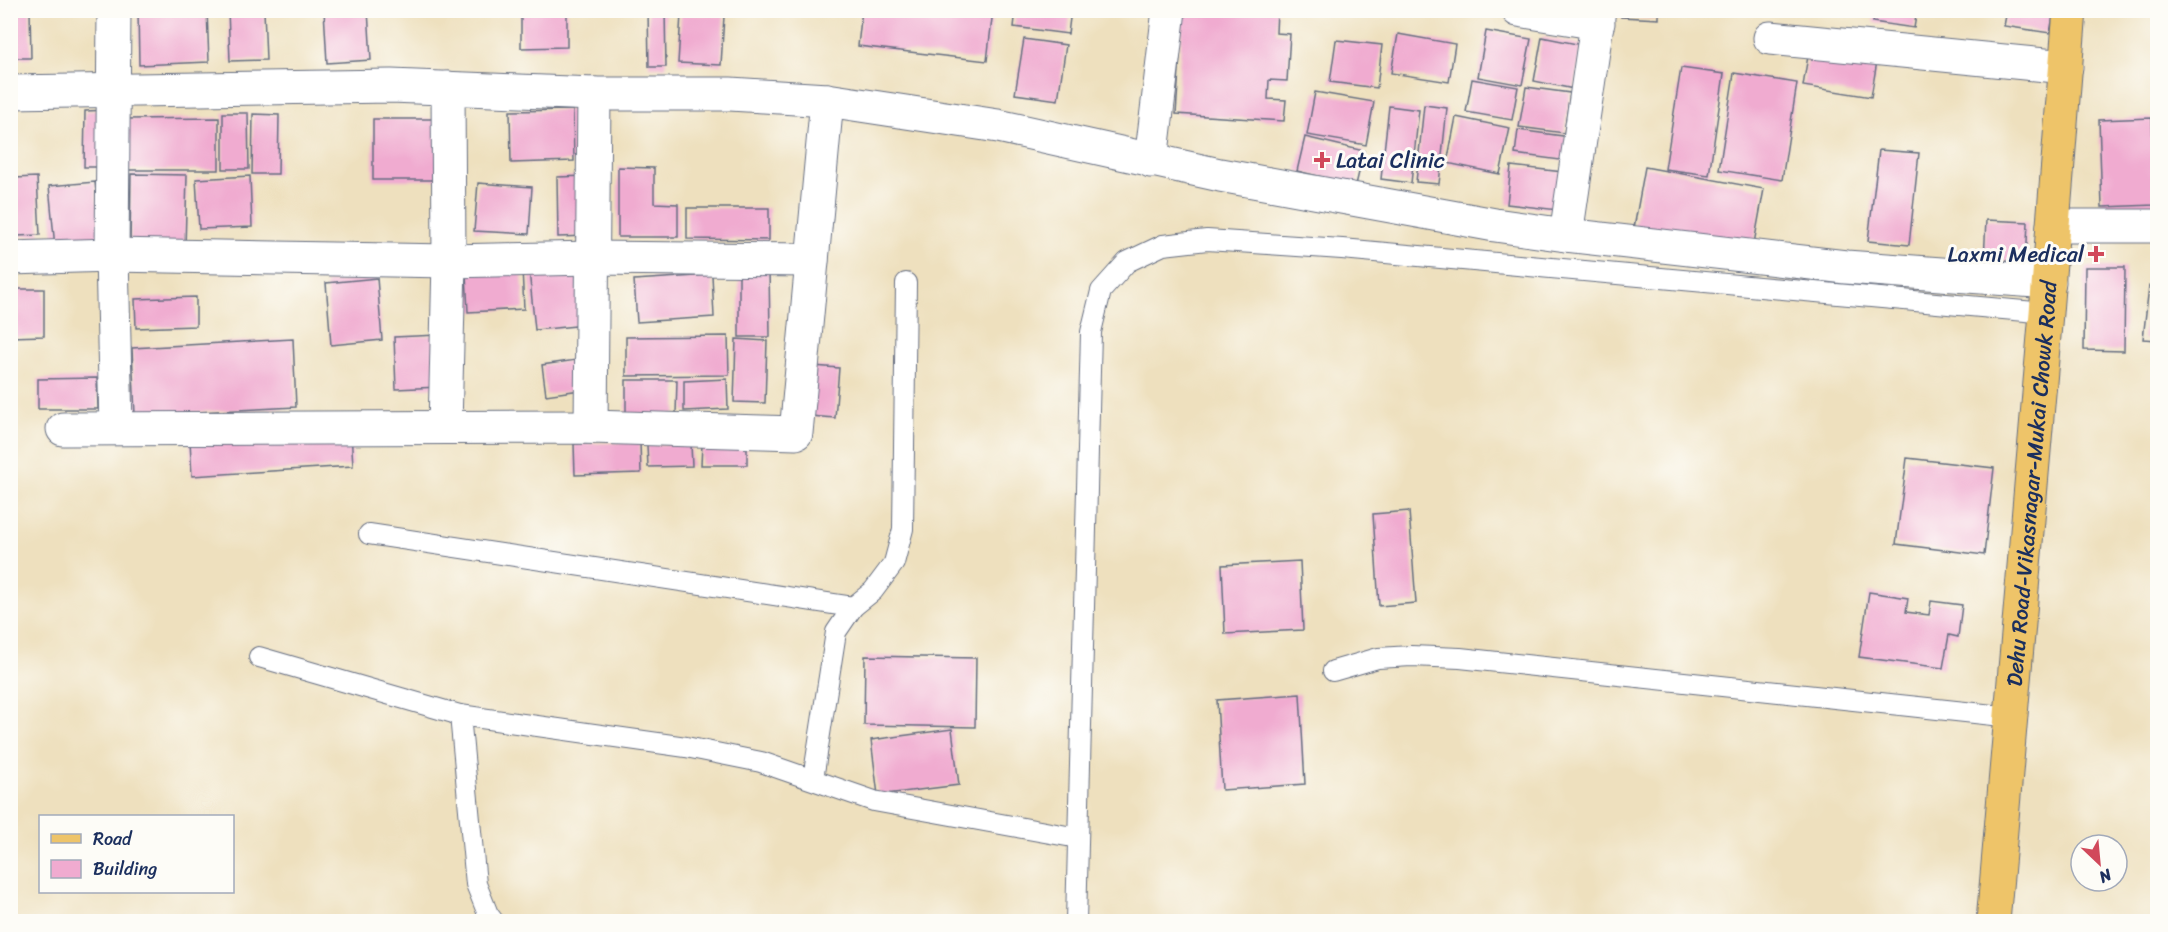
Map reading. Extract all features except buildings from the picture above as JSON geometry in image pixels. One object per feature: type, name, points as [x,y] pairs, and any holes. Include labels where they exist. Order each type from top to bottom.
[{"type":"main road","name":"Dehu Road-Vikasnagar-Mukai Chowk Road","points":[[1993,921],[2048,298],[2070,10]]},
{"type":"street","points":[[114,10],[112,255],[116,428]]},
{"type":"street","points":[[1151,161],[1169,10]]},
{"type":"street","points":[[1518,10],[1598,17],[1566,235]]},
{"type":"street","points":[[1770,38],[2066,67]]},
{"type":"street","points":[[10,92],[391,86],[594,94],[730,94],[827,100],[998,126],[1220,176],[1484,223],[1566,235],[1846,267],[2048,298]]},
{"type":"street","points":[[445,427],[449,261],[447,88]]},
{"type":"street","points":[[591,427],[594,94]]},
{"type":"street","points":[[63,429],[591,427],[796,433],[827,100]]},
{"type":"street","points":[[2053,226],[2157,226]]},
{"type":"street","points":[[10,258],[112,255],[449,261],[591,258],[812,260]]},
{"type":"lane","points":[[1076,921],[1091,332],[1101,291],[1127,262],[1163,245],[1207,240],[2048,298]]},
{"type":"lane","points":[[813,779],[836,632],[853,607],[873,591],[894,563],[903,529],[906,283]]},
{"type":"lane","points":[[369,534],[853,607]]},
{"type":"lane","points":[[1333,671],[1378,658],[1411,656],[1460,658],[2012,717]]},
{"type":"lane","points":[[260,657],[460,715],[686,747],[761,762],[874,801],[1078,838]]},
{"type":"lane","points":[[460,715],[476,884],[488,914],[494,921]]},
{"type":"place","name":"Latai Clinic","points":[[1322,160]]},
{"type":"place","name":"Laxmi Medical","points":[[2096,254]]}]
